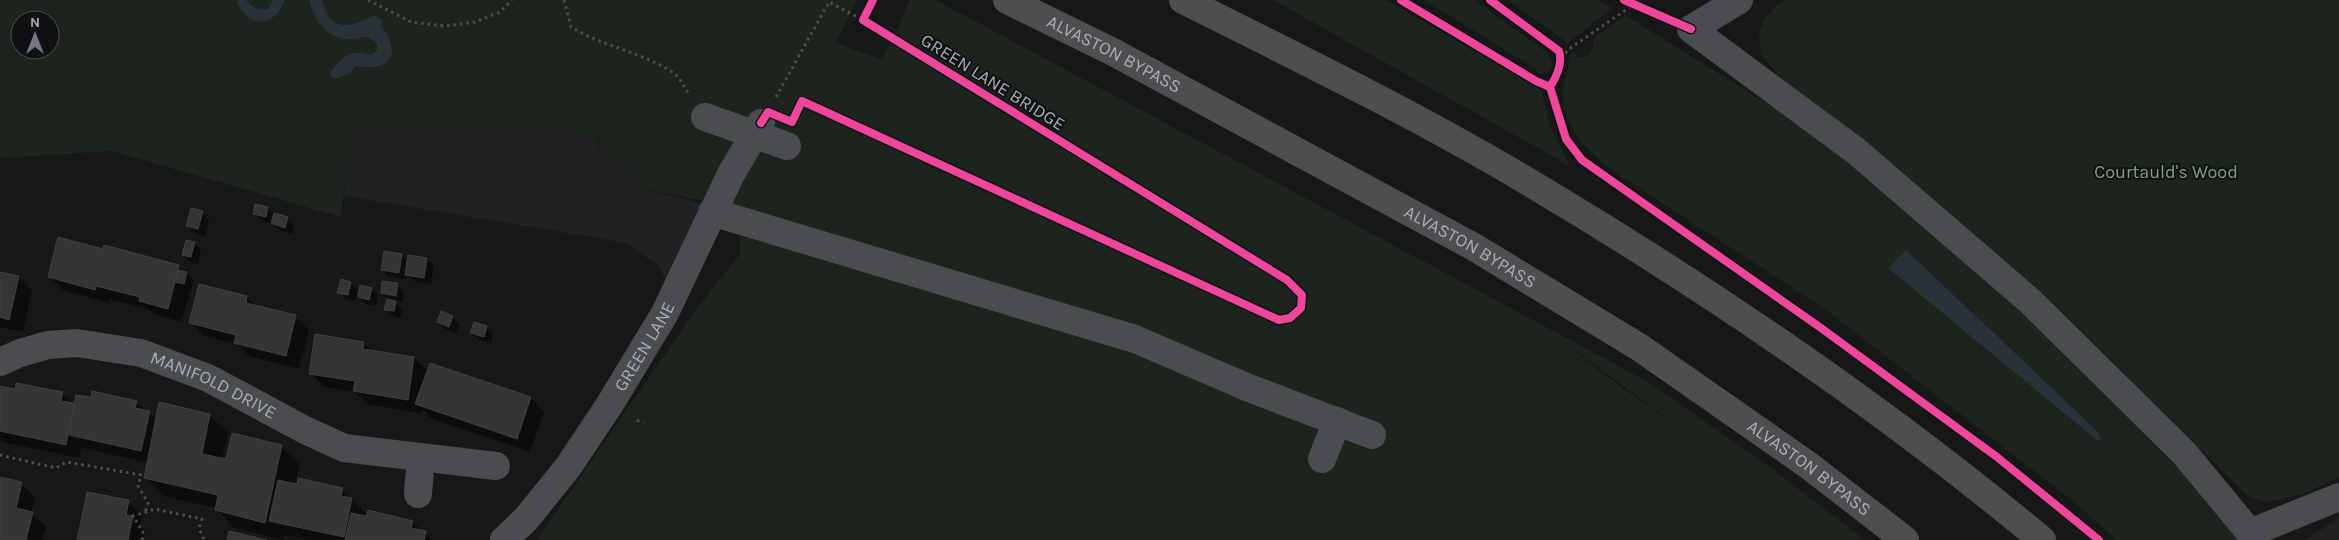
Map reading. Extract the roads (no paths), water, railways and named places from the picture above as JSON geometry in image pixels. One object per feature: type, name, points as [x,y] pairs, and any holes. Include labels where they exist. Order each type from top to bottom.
[{"type":"highway","name":"ALVASTON BYPASS","points":[[1007,0],[1121,57],[1474,247],[1639,348],[1808,465],[1905,540]]},
{"type":"highway","points":[[1183,0],[1339,78],[1525,180],[1694,283],[1863,400],[2042,540]]},
{"type":"street","points":[[1739,0],[1691,29],[1856,151],[2031,302],[2184,453],[2253,537],[2339,497]]},
{"type":"street","points":[[705,117],[758,128],[787,146]]},
{"type":"street","name":"GREEN LANE","points":[[504,540],[526,518],[568,467],[610,404],[665,313],[712,212],[758,128]]},
{"type":"street","points":[[712,212],[1135,339],[1249,388],[1372,435]]},
{"type":"street","name":"MANIFOLD DRIVE","points":[[0,362],[20,353],[48,345],[77,343],[141,353],[208,378],[305,430],[344,448],[496,466]]},
{"type":"street","points":[[1322,459],[1337,421]]},
{"type":"street","points":[[418,494],[421,457]]},
{"type":"park label","name":"Courtauld's Wood","points":[[2166,172]]}]
